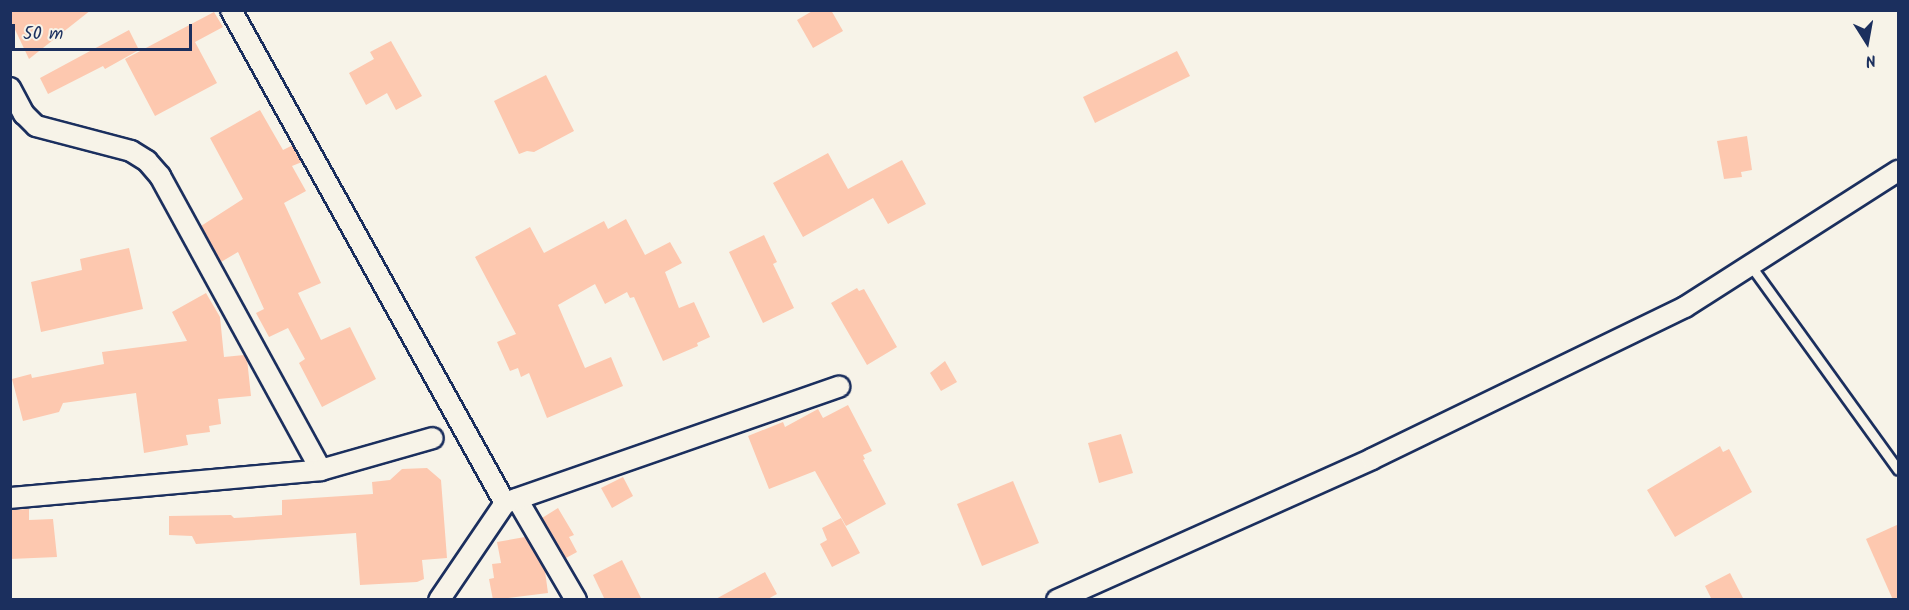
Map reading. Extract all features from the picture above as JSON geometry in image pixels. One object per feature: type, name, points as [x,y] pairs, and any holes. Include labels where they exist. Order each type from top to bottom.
[{"type":"street","points":[[231,10],[511,501],[576,600]]},
{"type":"street","points":[[10,87],[24,114],[36,126],[131,151],[147,161],[160,176],[321,470]]},
{"type":"street","points":[[1057,600],[1372,459],[1685,307],[1899,171]]},
{"type":"street","points":[[439,600],[511,501],[839,387]]},
{"type":"street","points":[[10,498],[321,470],[433,438]]},
{"type":"lane","points":[[1751,266],[1899,470]]},
{"type":"building","points":[[10,10],[91,10],[29,59],[10,19]]},
{"type":"building","points":[[814,10],[831,10],[843,31],[813,48],[797,20]]},
{"type":"building","points":[[214,12],[223,27],[195,42],[217,83],[155,116],[125,59]]},
{"type":"building","points":[[129,30],[139,50],[105,69],[103,66],[48,94],[40,78]]},
{"type":"building","points":[[391,41],[422,96],[396,110],[387,93],[366,105],[349,73],[374,59],[370,52]]},
{"type":"building","points":[[1177,51],[1190,76],[1095,123],[1083,97]]},
{"type":"building","points":[[546,75],[574,131],[534,152],[527,151],[519,154],[494,101]]},
{"type":"building","points":[[260,110],[283,150],[293,145],[302,162],[292,166],[306,191],[284,203],[321,283],[298,293],[321,340],[350,327],[376,379],[322,407],[299,363],[305,359],[288,328],[269,337],[256,313],[264,309],[238,252],[221,262],[201,226],[243,199],[210,138]]},
{"type":"building","points":[[1747,136],[1752,170],[1741,172],[1742,177],[1724,179],[1717,141]]},
{"type":"building","points":[[828,153],[848,189],[902,160],[926,204],[888,224],[873,198],[803,237],[773,183]]},
{"type":"building","points":[[626,219],[645,255],[670,242],[682,263],[665,272],[679,308],[694,302],[710,337],[697,343],[698,346],[663,361],[634,297],[630,298],[627,292],[605,304],[595,284],[558,305],[585,368],[611,357],[623,386],[547,418],[529,373],[521,377],[518,368],[510,371],[497,342],[516,334],[475,257],[530,227],[544,253],[604,221],[608,229]]},
{"type":"building","points":[[764,235],[777,262],[773,264],[794,308],[763,323],[729,252]]},
{"type":"building","points":[[129,248],[143,309],[41,332],[31,282],[82,270],[80,259]]},
{"type":"building","points":[[857,288],[859,291],[864,289],[897,347],[867,365],[831,303]]},
{"type":"building","points":[[206,293],[220,317],[224,357],[244,355],[247,359],[251,396],[218,399],[221,424],[209,426],[210,432],[186,435],[188,445],[144,453],[136,393],[63,403],[59,412],[23,421],[12,379],[31,374],[32,378],[104,364],[102,352],[187,341],[172,312]]},
{"type":"building","points":[[945,361],[957,382],[941,391],[930,373]]},
{"type":"building","points":[[848,405],[872,451],[863,455],[865,459],[863,460],[886,504],[846,526],[815,471],[769,489],[748,436],[783,422],[785,427],[818,409],[823,418]]},
{"type":"building","points":[[1121,434],[1133,473],[1099,483],[1088,443]]},
{"type":"building","points":[[1720,446],[1723,452],[1729,449],[1752,492],[1675,537],[1647,490]]},
{"type":"building","points":[[427,468],[441,480],[447,558],[422,560],[424,579],[417,582],[360,585],[356,533],[196,544],[192,536],[169,535],[169,516],[231,515],[234,518],[282,515],[282,500],[373,494],[372,482],[390,480],[402,469]]},
{"type":"building","points":[[623,477],[633,496],[612,508],[601,488]]},
{"type":"building","points":[[1013,481],[1039,543],[982,566],[957,504]]},
{"type":"building","points":[[558,508],[574,535],[569,537],[577,552],[566,558],[542,518]]},
{"type":"building","points":[[29,509],[29,520],[53,519],[57,557],[10,559],[10,510]]},
{"type":"building","points":[[841,518],[860,553],[832,567],[820,544],[827,540],[822,528]]},
{"type":"building","points":[[1899,524],[1899,600],[1893,600],[1866,539]]},
{"type":"building","points":[[525,537],[545,571],[548,593],[493,600],[489,579],[494,578],[492,564],[501,563],[497,542]]},
{"type":"building","points":[[622,560],[642,600],[605,600],[593,575]]},
{"type":"building","points":[[765,572],[777,594],[766,600],[714,600]]},
{"type":"building","points":[[1730,573],[1744,600],[1712,600],[1705,586]]}]
